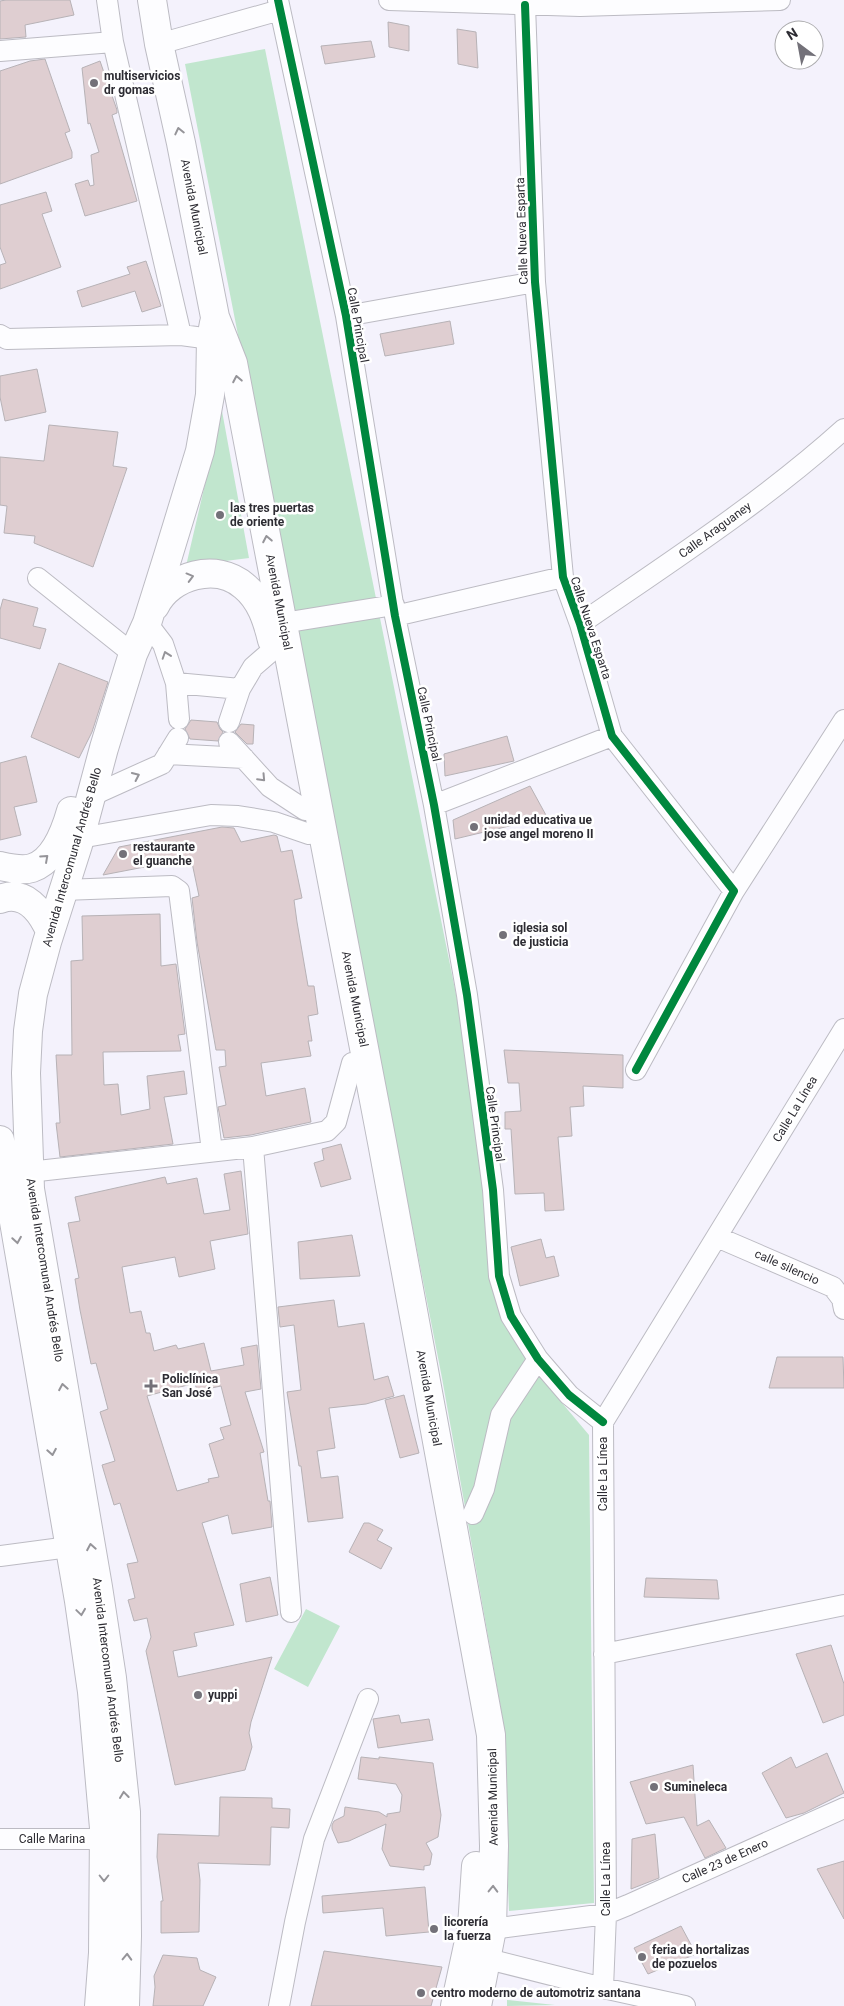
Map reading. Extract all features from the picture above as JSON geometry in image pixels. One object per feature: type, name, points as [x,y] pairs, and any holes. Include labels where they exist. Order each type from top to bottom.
[{"type":"highway","name":"Avenida Municipal","points":[[152,0],[159,44],[181,142],[213,328],[234,363],[472,1660],[491,1735],[494,1846],[477,1959],[476,2006]]},
{"type":"highway","name":"Avenida Intercomunal Andrés Bello","points":[[125,2006],[128,1936],[126,1812],[112,1678],[29,1172],[26,1073],[28,1030],[33,994],[50,931],[80,838],[104,748],[133,654],[147,623],[200,451],[210,395],[213,328]]},
{"type":"highway","name":"Avenida Municipal","points":[[147,623],[160,596],[185,578],[210,573],[227,576],[244,585],[257,601],[266,619],[274,648],[352,1063],[410,1328]]},
{"type":"highway","points":[[0,866],[14,869],[31,868],[45,860],[59,844],[69,819],[82,775],[104,748]]},
{"type":"highway","points":[[0,899],[16,897],[27,900],[40,911],[50,931]]},
{"type":"highway","name":"Avenida Intercomunal Andrés Bello","points":[[0,1140],[5,1199],[69,1548],[92,1692],[104,1839],[103,1953],[99,2006]]},
{"type":"highway","name":"Avenida Municipal","points":[[455,2006],[477,1959]]},
{"type":"street","points":[[107,0],[114,42],[181,335]]},
{"type":"street","points":[[390,0],[525,5],[780,0]]},
{"type":"street","points":[[159,44],[279,5]]},
{"type":"street","name":"Calle Principal","points":[[279,5],[346,316],[394,611],[434,805],[468,1005],[493,1190],[499,1276],[511,1316],[538,1360],[569,1395],[603,1422]]},
{"type":"street","name":"Calle Nueva Esparta","points":[[525,5],[535,282],[563,577],[580,624],[612,736],[734,891]]},
{"type":"street","points":[[0,51],[114,42]]},
{"type":"street","points":[[346,316],[535,282]]},
{"type":"street","points":[[0,335],[7,339],[181,335],[213,328]]},
{"type":"street","name":"Calle Araguaney","points":[[580,624],[731,520],[820,451],[844,429]]},
{"type":"street","points":[[283,623],[394,611],[563,577]]},
{"type":"street","points":[[38,578],[133,654]]},
{"type":"street","points":[[91,796],[162,764],[175,737],[176,683],[163,644],[147,623]]},
{"type":"street","points":[[274,648],[254,667],[240,689],[229,732],[244,758],[270,787],[307,822]]},
{"type":"street","points":[[176,683],[240,689]]},
{"type":"street","points":[[636,1070],[734,891],[844,720]]},
{"type":"street","points":[[434,805],[612,736]]},
{"type":"street","points":[[175,737],[244,758]]},
{"type":"street","points":[[80,838],[211,815],[238,816],[274,822],[307,822]]},
{"type":"street","points":[[63,890],[172,886],[179,891],[212,1150]]},
{"type":"street","name":"Calle La Línea","points":[[603,1988],[606,1914],[603,1422],[844,1029]]},
{"type":"street","points":[[29,1172],[212,1150],[253,1147],[328,1131],[336,1122],[352,1063]]},
{"type":"street","points":[[253,1147],[291,1612]]},
{"type":"street","name":"calle silencio","points":[[718,1237],[833,1288],[842,1298],[844,1309]]},
{"type":"street","points":[[473,1514],[484,1488],[501,1415],[538,1360]]},
{"type":"street","points":[[0,1556],[69,1548]]},
{"type":"street","points":[[604,1654],[844,1605]]},
{"type":"street","points":[[279,2006],[295,1922],[314,1839],[368,1698]]},
{"type":"street","name":"Calle 23 de Enero","points":[[482,1928],[606,1914],[628,1906],[844,1808]]},
{"type":"street","name":"Calle Marina","points":[[0,1839],[104,1839]]},
{"type":"street","points":[[477,1959],[685,2006]]},
{"type":"green space","points":[[265,49],[459,1009],[504,1325],[547,1385],[589,1435],[594,1903],[509,1911],[501,1709],[442,1378],[185,64]]},
{"type":"green space","points":[[222,411],[249,558],[186,566]]},
{"type":"green space","points":[[306,1609],[340,1626],[308,1687],[274,1669]]},
{"type":"green space","points":[[507,2000],[555,2005],[507,2006]]},
{"type":"building","points":[[70,0],[74,15],[25,25],[26,37],[0,39],[0,1]]},
{"type":"building","points":[[388,22],[409,26],[409,51],[389,47]]},
{"type":"building","points":[[457,29],[476,32],[478,68],[458,64]]},
{"type":"building","points":[[371,41],[375,57],[325,64],[321,46]]},
{"type":"building","points":[[45,59],[70,131],[65,133],[72,152],[72,158],[0,184],[0,71],[30,61]]},
{"type":"building","points":[[100,61],[117,110],[117,113],[112,115],[137,201],[85,216],[75,184],[88,180],[90,186],[94,185],[91,155],[99,152],[90,123],[88,124],[82,68]]},
{"type":"building","points":[[46,192],[52,211],[42,214],[61,267],[0,289],[0,265],[6,263],[0,247],[0,205]]},
{"type":"building","points":[[146,261],[161,306],[142,312],[135,291],[82,307],[77,291],[130,274],[127,267]]},
{"type":"building","points":[[450,321],[454,344],[385,356],[380,334]]},
{"type":"building","points":[[37,369],[46,412],[5,421],[0,397],[0,376]]},
{"type":"building","points":[[49,425],[118,432],[113,466],[127,468],[93,567],[34,543],[35,536],[4,533],[7,506],[0,505],[0,457],[44,461]]},
{"type":"building","points":[[3,599],[38,608],[33,626],[46,629],[40,649],[0,638],[0,610]]},
{"type":"building","points":[[59,663],[108,682],[92,732],[79,758],[31,737]]},
{"type":"building","points":[[191,720],[217,722],[223,732],[218,741],[190,739],[185,729]]},
{"type":"building","points":[[241,724],[254,725],[253,744],[247,744],[235,732]]},
{"type":"building","points":[[507,736],[514,761],[445,776],[444,754]]},
{"type":"building","points":[[26,756],[37,802],[14,807],[21,835],[0,840],[0,763]]},
{"type":"building","points":[[530,786],[547,817],[455,839],[453,820]]},
{"type":"building","points":[[222,827],[234,828],[241,842],[274,835],[277,836],[281,852],[292,850],[302,898],[294,900],[297,922],[308,986],[314,986],[318,1014],[308,1016],[312,1041],[308,1041],[311,1056],[261,1063],[266,1096],[305,1088],[311,1122],[251,1135],[224,1138],[218,1107],[226,1105],[219,1067],[226,1066],[225,1050],[216,1050],[197,942],[192,898],[199,896],[191,858],[103,875],[119,847]]},
{"type":"building","points":[[160,914],[161,966],[176,964],[185,1034],[178,1035],[181,1051],[103,1052],[104,1085],[118,1084],[121,1115],[150,1109],[147,1076],[184,1071],[187,1094],[164,1097],[173,1144],[60,1157],[56,1123],[60,1123],[56,1055],[72,1055],[71,961],[83,960],[82,916]]},
{"type":"building","points":[[504,1050],[623,1055],[623,1088],[583,1086],[584,1106],[570,1107],[572,1136],[558,1137],[564,1210],[545,1211],[544,1193],[515,1194],[511,1129],[505,1129],[505,1112],[521,1111],[519,1083],[508,1083]]},
{"type":"building","points":[[341,1144],[351,1179],[321,1187],[314,1163],[324,1160],[322,1149]]},
{"type":"building","points":[[241,1171],[248,1234],[210,1241],[215,1269],[179,1277],[175,1257],[122,1267],[130,1313],[141,1311],[146,1333],[150,1333],[154,1351],[176,1345],[178,1349],[204,1343],[211,1371],[244,1365],[241,1348],[257,1345],[261,1389],[245,1392],[264,1452],[260,1453],[268,1501],[270,1501],[272,1527],[232,1534],[228,1515],[202,1523],[234,1625],[194,1633],[197,1646],[173,1651],[178,1677],[272,1657],[251,1722],[249,1733],[252,1747],[245,1770],[175,1785],[146,1651],[151,1637],[147,1618],[134,1621],[128,1600],[135,1598],[127,1564],[138,1562],[120,1503],[114,1505],[102,1465],[115,1461],[100,1412],[108,1409],[96,1363],[91,1364],[80,1310],[75,1279],[79,1278],[68,1223],[80,1221],[75,1197],[165,1177],[167,1184],[197,1178],[204,1214],[230,1210],[224,1174]],"holes":[[[195,1383],[197,1391],[221,1386],[231,1425],[220,1428],[224,1439],[209,1444],[219,1477],[208,1479],[209,1482],[177,1491],[147,1396]]]},
{"type":"building","points":[[352,1235],[360,1276],[300,1279],[298,1242]]},
{"type":"building","points":[[541,1239],[546,1258],[554,1256],[559,1276],[520,1286],[511,1247]]},
{"type":"building","points":[[334,1300],[338,1327],[364,1323],[374,1380],[388,1376],[394,1396],[366,1404],[329,1408],[335,1448],[317,1451],[321,1478],[338,1476],[343,1518],[308,1522],[301,1466],[299,1466],[287,1392],[301,1390],[294,1325],[280,1327],[278,1307]]},
{"type":"building","points":[[777,1357],[843,1357],[844,1388],[769,1388]]},
{"type":"building","points":[[404,1395],[419,1453],[400,1458],[385,1400]]},
{"type":"building","points":[[364,1523],[369,1523],[383,1530],[377,1540],[392,1548],[381,1569],[349,1552]]},
{"type":"building","points":[[270,1577],[278,1615],[246,1622],[240,1584]]},
{"type":"building","points":[[646,1578],[717,1580],[719,1599],[644,1597]]},
{"type":"building","points":[[831,1645],[844,1684],[844,1715],[823,1723],[796,1654]]},
{"type":"building","points":[[399,1715],[401,1723],[429,1719],[433,1740],[378,1748],[373,1719]]},
{"type":"building","points":[[827,1753],[844,1793],[804,1813],[786,1818],[762,1773],[791,1757],[796,1768]]},
{"type":"building","points":[[361,1757],[433,1763],[441,1815],[438,1837],[426,1843],[432,1854],[430,1865],[424,1866],[424,1870],[390,1866],[382,1849],[386,1824],[349,1841],[338,1843],[332,1825],[334,1821],[344,1816],[345,1807],[379,1812],[387,1817],[387,1814],[400,1812],[402,1795],[396,1784],[358,1779]]},
{"type":"building","points":[[693,1765],[697,1826],[709,1820],[726,1848],[705,1858],[684,1817],[646,1824],[630,1782]]},
{"type":"building","points":[[220,1797],[272,1798],[272,1808],[290,1809],[289,1828],[271,1827],[270,1865],[198,1863],[200,1880],[199,1932],[161,1933],[161,1901],[163,1901],[157,1857],[158,1834],[219,1836]]},
{"type":"building","points":[[655,1834],[659,1878],[631,1889],[632,1839]]},
{"type":"building","points":[[844,1861],[844,1919],[817,1869]]},
{"type":"building","points":[[425,1887],[429,1932],[386,1936],[383,1908],[323,1913],[322,1896]]},
{"type":"building","points":[[681,1926],[696,1954],[648,1974],[634,1948]]},
{"type":"building","points":[[324,1951],[442,1967],[431,2006],[311,2006]]},
{"type":"building","points":[[163,1955],[197,1958],[200,1970],[216,1977],[203,2006],[153,2006],[154,1976]]},
{"type":"cycle path","points":[[278,0],[346,316],[395,616],[434,805],[467,995],[493,1190],[499,1276],[511,1316],[538,1359],[569,1395],[603,1422]]},
{"type":"cycle path","points":[[525,5],[535,282],[563,577],[580,624],[612,736],[734,891],[636,1070]]},
{"type":"place","name":"multiservicios dr gomas","points":[[94,83]]},
{"type":"place","name":"las tres puertas de oriente","points":[[220,515]]},
{"type":"place","name":"unidad educativa ue jose angel moreno II","points":[[474,827]]},
{"type":"place","name":"restaurante el guanche","points":[[123,854]]},
{"type":"place","name":"iglesia sol de justicia","points":[[503,935]]},
{"type":"place","name":"Policlínica San José","points":[[151,1386]]},
{"type":"place","name":"yuppi","points":[[198,1695]]},
{"type":"place","name":"Sumineleca","points":[[654,1787]]},
{"type":"place","name":"licorería la fuerza","points":[[434,1929]]},
{"type":"place","name":"feria de hortalizas de pozuelos","points":[[642,1957]]},
{"type":"place","name":"centro moderno de automotriz santana","points":[[421,1993]]}]
